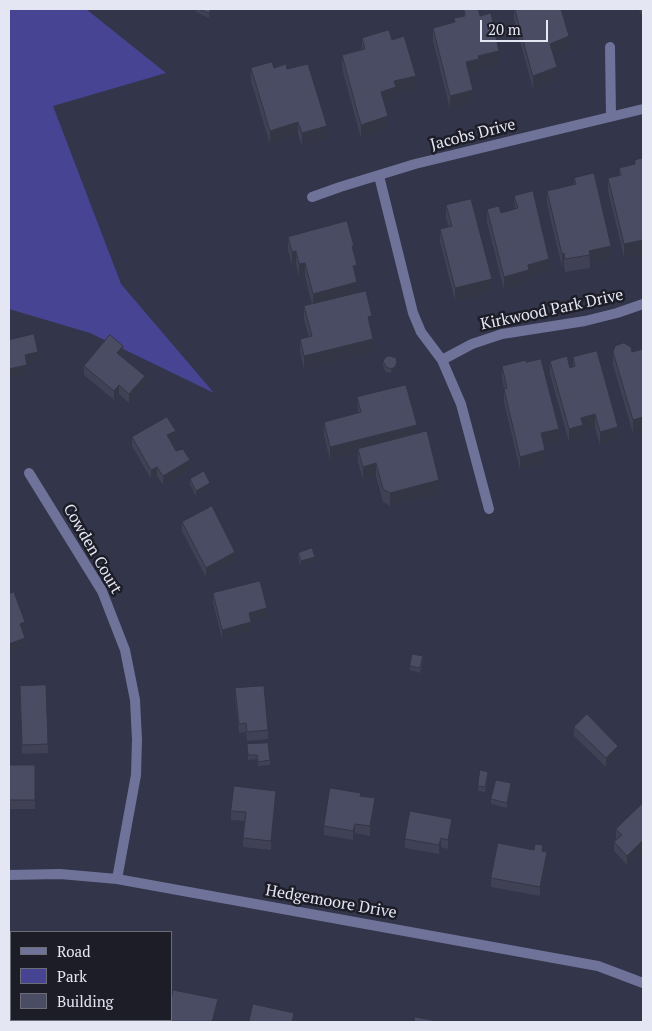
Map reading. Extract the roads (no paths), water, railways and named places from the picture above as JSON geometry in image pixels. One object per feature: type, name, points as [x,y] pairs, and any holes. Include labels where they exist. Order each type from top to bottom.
[{"type":"street","points":[[610,47],[611,116]]},
{"type":"street","name":"Jacobs Drive","points":[[312,197],[340,186],[415,164],[643,109]]},
{"type":"street","points":[[379,176],[413,313],[421,332],[442,360],[461,404],[489,509]]},
{"type":"street","name":"Kirkwood Park Drive","points":[[442,360],[472,344],[502,334],[585,321],[643,304]]},
{"type":"street","name":"Cowden Court","points":[[30,473],[102,591],[125,650],[135,700],[136,775],[117,879]]},
{"type":"street","name":"Hedgemoore Drive","points":[[9,875],[60,874],[117,879],[598,966],[643,984]]}]
